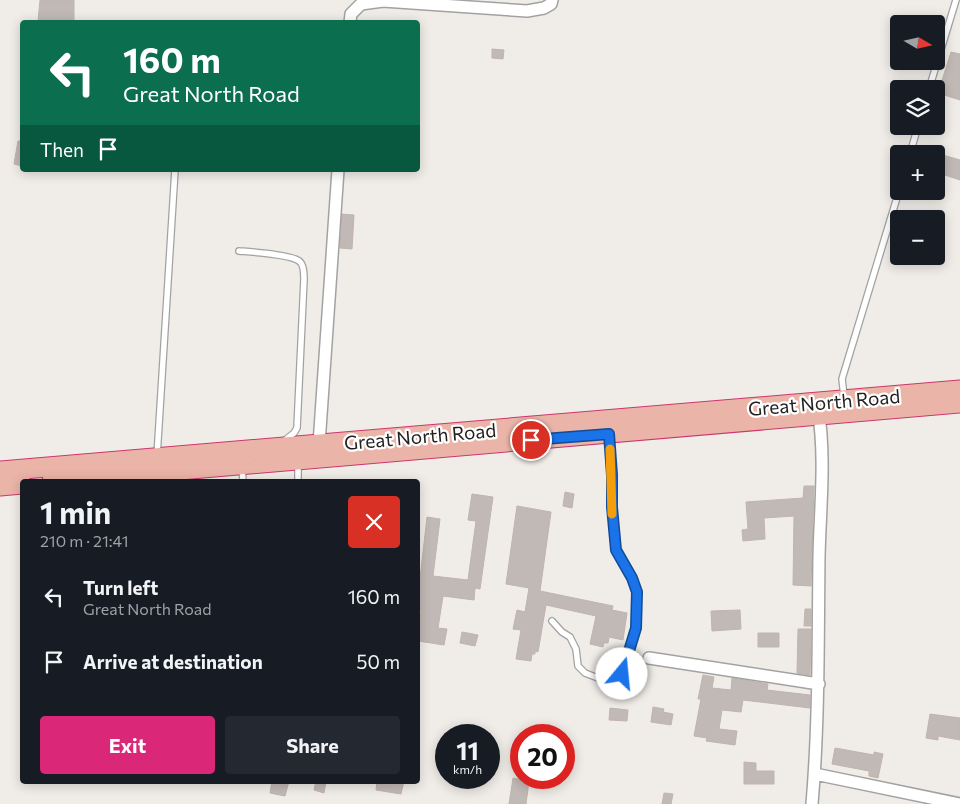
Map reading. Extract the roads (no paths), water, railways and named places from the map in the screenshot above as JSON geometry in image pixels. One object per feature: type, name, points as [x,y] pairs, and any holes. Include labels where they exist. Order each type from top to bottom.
[{"type":"highway","name":"Great North Road","points":[[77,479],[243,466],[298,453],[609,434],[846,406],[960,390]]},
{"type":"highway","name":"Great North Road","points":[[846,406],[960,403]]},
{"type":"highway","name":"Great North Road","points":[[0,471],[157,458],[243,466],[272,448],[298,453],[319,444],[818,409]]},
{"type":"highway","points":[[0,486],[20,484]]},
{"type":"street","points":[[350,20],[351,14],[361,4],[372,2],[433,3],[527,11],[544,8],[552,0]]},
{"type":"street","points":[[319,444],[338,172]]},
{"type":"street","points":[[812,804],[819,684],[823,467],[818,409]]},
{"type":"street","points":[[649,658],[819,684]]},
{"type":"street","points":[[814,774],[960,804]]},
{"type":"lane","points":[[932,80],[956,0]]},
{"type":"lane","points":[[157,458],[175,172]]},
{"type":"lane","points":[[846,406],[842,379],[896,200]]},
{"type":"lane","points":[[239,251],[290,257],[300,261],[303,266],[304,280],[297,428],[294,433],[272,448]]},
{"type":"lane","points":[[552,621],[562,632],[570,637],[576,649],[578,666],[585,673],[598,678],[611,679],[622,674],[636,628],[637,592],[632,578],[616,550],[609,434]]},
{"type":"lane","points":[[298,453],[298,479]]}]
